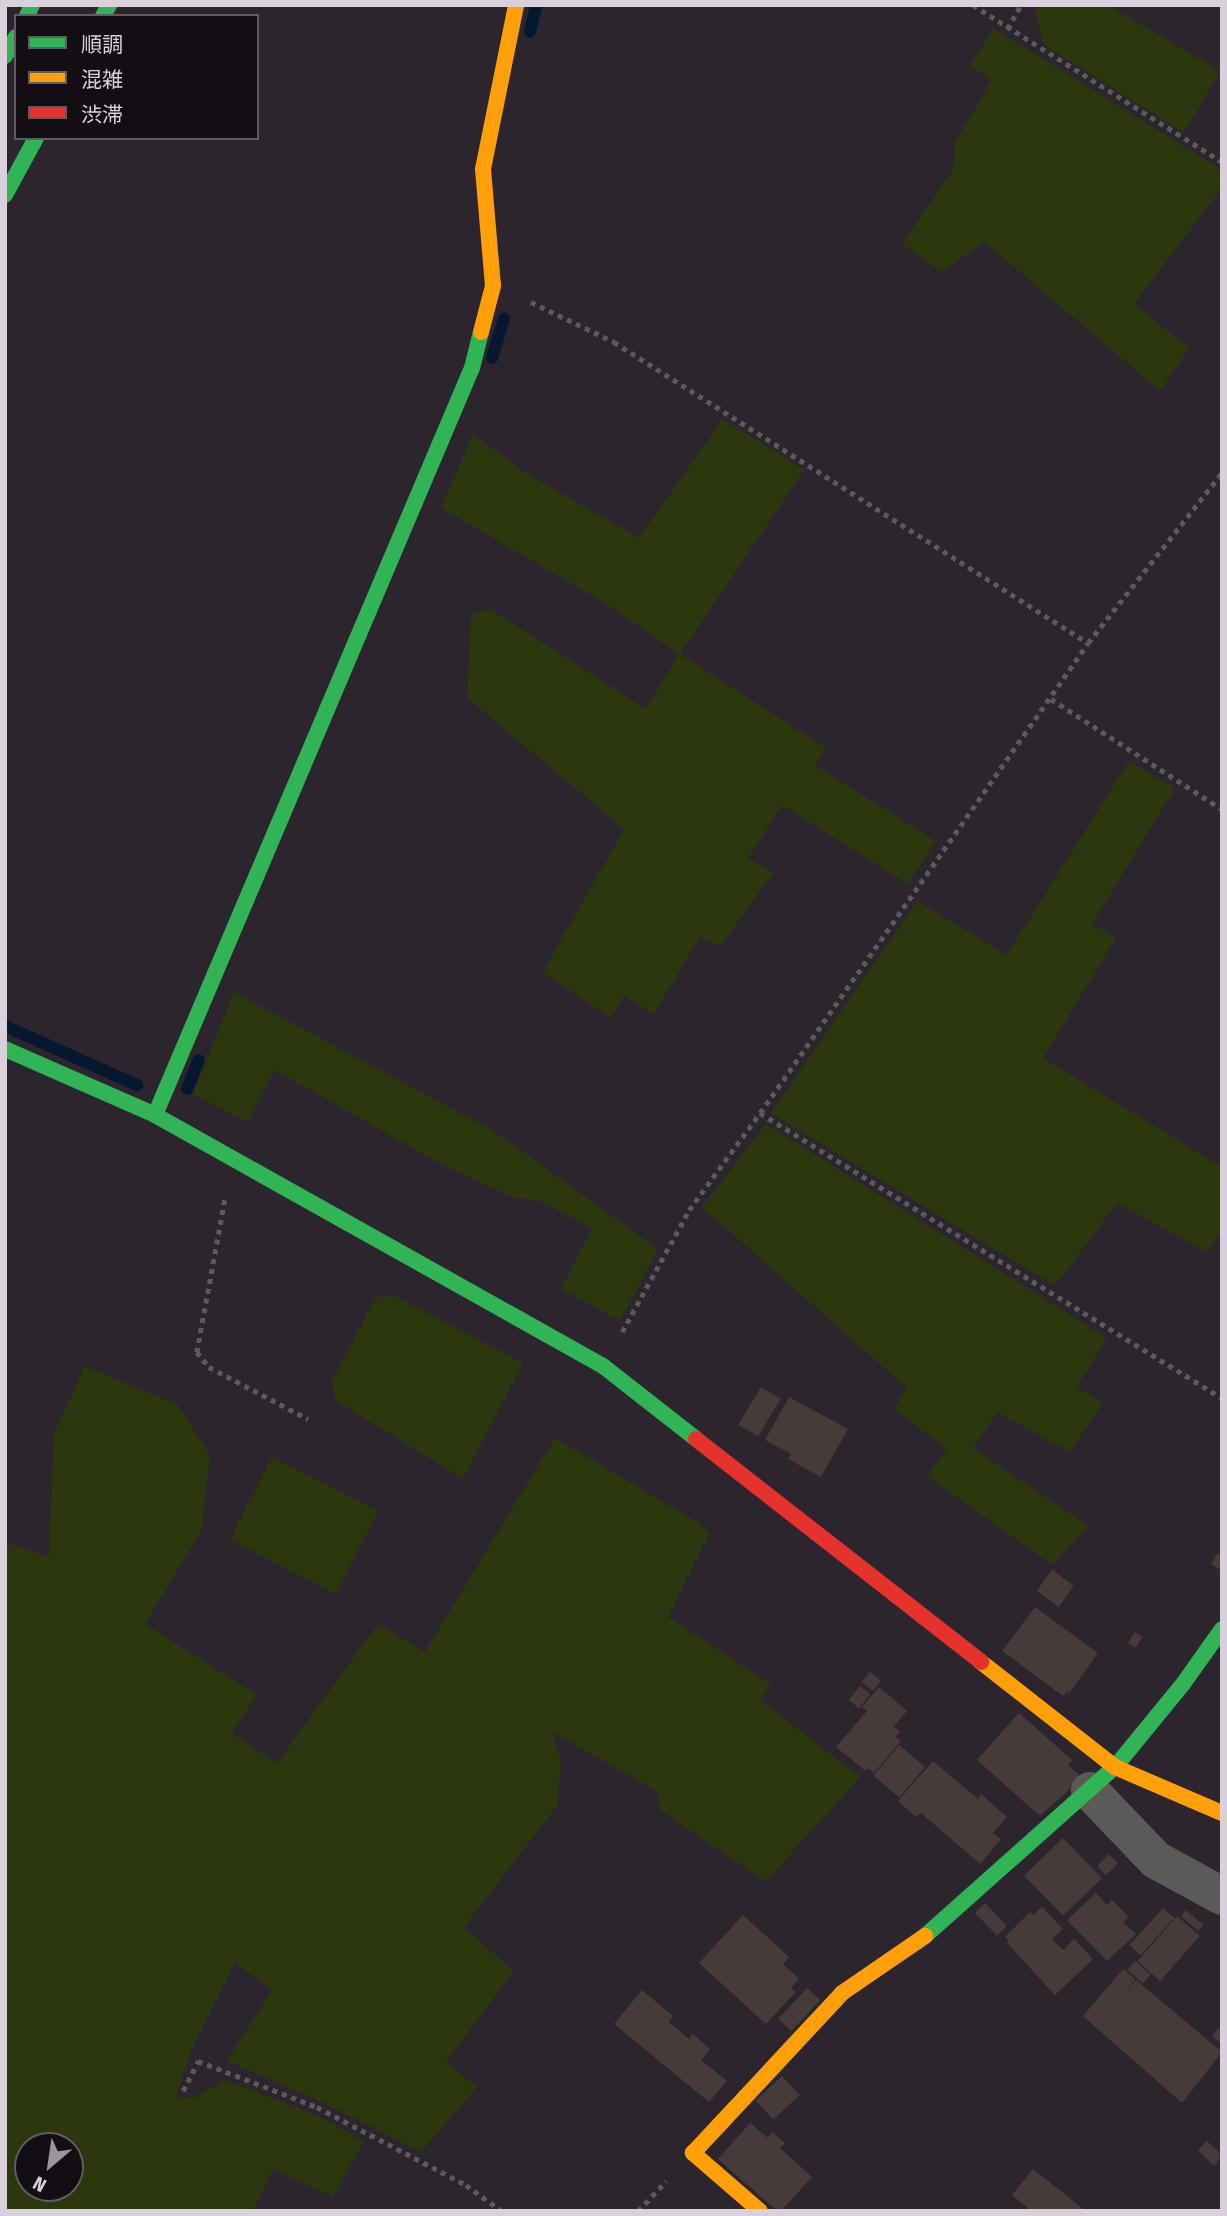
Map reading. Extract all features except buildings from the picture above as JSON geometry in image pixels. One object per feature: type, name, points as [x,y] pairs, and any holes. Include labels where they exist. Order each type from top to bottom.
[{"type":"street","points":[[155,1115],[472,368],[493,286],[483,169],[516,5]]},
{"type":"street","points":[[5,56],[14,40]]},
{"type":"street","points":[[5,195],[35,140]]},
{"type":"street","points":[[5,1049],[155,1115],[603,1366],[1102,1779],[1156,1860],[1222,1896]]},
{"type":"street","points":[[760,2211],[693,2153],[842,1993],[925,1936],[1102,1779],[1183,1684],[1222,1629]]},
{"type":"street","points":[[1102,1779],[1222,1813]]},
{"type":"path","points":[[973,5],[1007,29],[1222,162]]},
{"type":"path","points":[[1007,29],[1021,5]]},
{"type":"path","points":[[493,286],[562,315],[614,342],[1088,643]]},
{"type":"path","points":[[603,1366],[689,1210],[760,1113],[1088,643],[1222,473]]},
{"type":"path","points":[[1051,699],[1222,809]]},
{"type":"path","points":[[760,1113],[1222,1398]]},
{"type":"path","points":[[232,1159],[197,1352],[209,1367],[308,1419]]},
{"type":"path","points":[[183,2091],[198,2061],[317,2107],[466,2185],[502,2211]]},
{"type":"green space","points":[[1034,5],[1108,5],[1220,71],[1184,133],[1043,44]]},
{"type":"green space","points":[[993,28],[1222,170],[1222,188],[1134,304],[1189,348],[1160,391],[985,242],[942,272],[902,244],[954,168],[955,143],[992,80],[970,66]]},
{"type":"green space","points":[[723,419],[804,470],[680,654],[826,748],[815,765],[936,841],[908,884],[782,805],[748,858],[773,873],[720,947],[700,936],[654,1014],[624,996],[611,1018],[543,972],[624,829],[467,698],[471,614],[490,609],[646,709],[679,654],[602,601],[441,508],[473,434],[529,475],[639,538]]},
{"type":"green space","points":[[1129,761],[1175,788],[1092,924],[1116,938],[1043,1058],[1222,1167],[1222,1231],[1207,1252],[1117,1203],[1055,1286],[771,1113],[917,901],[1007,955]]},
{"type":"green space","points":[[234,992],[494,1131],[658,1249],[620,1321],[561,1289],[592,1228],[540,1201],[512,1197],[441,1164],[275,1070],[247,1122],[193,1094]]},
{"type":"green space","points":[[766,1124],[1107,1338],[1077,1387],[1103,1403],[1070,1452],[997,1412],[973,1448],[1088,1526],[1052,1565],[927,1476],[947,1449],[894,1409],[907,1388],[702,1207]]},
{"type":"green space","points":[[395,1296],[523,1363],[463,1479],[335,1400],[332,1381],[376,1297]]},
{"type":"green space","points":[[85,1366],[178,1405],[210,1455],[201,1531],[145,1624],[257,1695],[232,1733],[277,1763],[378,1624],[425,1652],[555,1438],[699,1523],[709,1534],[668,1617],[771,1684],[760,1700],[860,1777],[766,1881],[660,1810],[657,1791],[552,1732],[561,1761],[557,1806],[464,1927],[514,1971],[446,2062],[477,2087],[421,2152],[318,2100],[227,2061],[272,1990],[235,1963],[192,2049],[176,2097],[194,2098],[224,2080],[312,2113],[364,2141],[333,2197],[273,2169],[253,2211],[5,2211],[5,1542],[49,1557],[54,1434]]},
{"type":"green space","points":[[272,1457],[378,1511],[336,1594],[230,1540]]},
{"type":"waterway","points":[[530,32],[536,5]]},
{"type":"waterway","points":[[492,358],[504,319]]},
{"type":"waterway","points":[[5,1026],[137,1085]]},
{"type":"waterway","points":[[187,1089],[199,1060]]},
{"type":"traffic: fast","points":[[28,14],[32,5]]},
{"type":"traffic: fast","points":[[104,14],[109,5]]},
{"type":"traffic: fast","points":[[5,56],[14,40]]},
{"type":"traffic: fast","points":[[5,195],[35,140]]},
{"type":"traffic: fast","points":[[155,1115],[472,368],[481,332]]},
{"type":"traffic: fast","points":[[5,1049],[155,1115],[603,1366],[696,1439]]},
{"type":"traffic: fast","points":[[925,1936],[1115,1767],[1183,1684],[1222,1629]]},
{"type":"traffic: slow","points":[[481,332],[493,286],[483,169],[516,5]]},
{"type":"traffic: slow","points":[[981,1662],[1115,1767],[1222,1813]]},
{"type":"traffic: slow","points":[[760,2211],[693,2153],[842,1993],[925,1936]]},
{"type":"traffic: jam","points":[[696,1439],[981,1662]]}]
